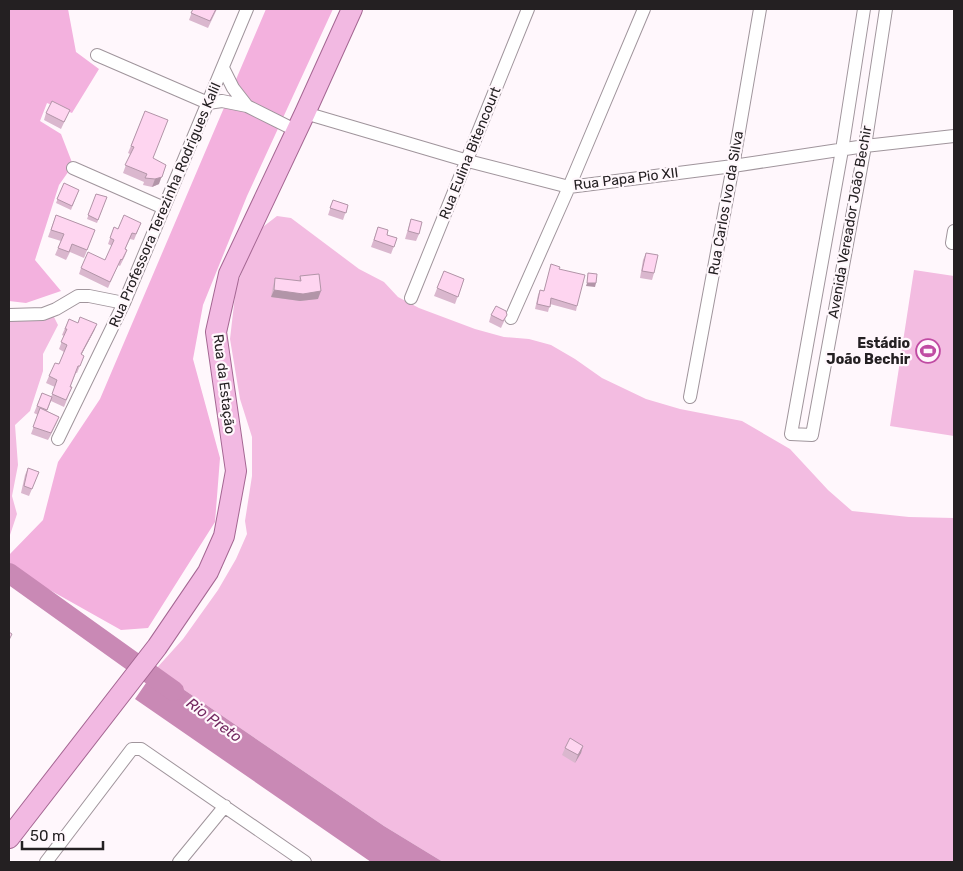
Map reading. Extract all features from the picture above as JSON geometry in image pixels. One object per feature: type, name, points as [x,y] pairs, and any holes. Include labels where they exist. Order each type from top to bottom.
[{"type":"main road","name":"Rua da Estação","points":[[9,838],[157,647],[208,572],[224,536],[236,471],[216,332],[229,274],[352,9]]},
{"type":"street","name":"Rua Professora Terezinha Rodrigues Kalil","points":[[58,439],[124,303],[247,9]]},
{"type":"street","name":"Rua Eulina Bitencourt","points":[[411,298],[528,9]]},
{"type":"street","points":[[511,318],[644,9]]},
{"type":"street","name":"Rua Carlos Ivo da Silva","points":[[690,397],[760,9]]},
{"type":"street","name":"Avenida Vereador João Bechir","points":[[864,9],[842,150],[792,434],[812,436],[865,146],[886,9]]},
{"type":"street","points":[[98,55],[208,103],[222,101],[247,106],[297,131]]},
{"type":"street","points":[[223,68],[233,88],[247,106]]},
{"type":"street","name":"Rua Papa Pio XII","points":[[305,113],[468,161],[569,187],[733,166],[865,146],[954,136]]},
{"type":"street","points":[[73,168],[164,208]]},
{"type":"street","points":[[9,315],[43,314],[78,296],[89,296],[124,303]]},
{"type":"street","points":[[46,862],[132,749],[141,749],[305,862]]},
{"type":"street","points":[[180,862],[225,806]]},
{"type":"shaded area","points":[[9,9],[68,9],[76,52],[99,69],[72,113],[47,103],[40,121],[61,134],[73,165],[59,185],[35,260],[61,291],[26,303],[9,301]]},
{"type":"shaded area","points":[[266,9],[333,9],[247,196],[203,305],[193,359],[220,458],[215,522],[148,628],[121,630],[16,571],[9,564],[9,555],[43,520],[58,462],[100,399]]},
{"type":"shaded area","points":[[277,216],[291,218],[359,269],[384,282],[398,297],[419,308],[475,329],[504,337],[529,339],[551,345],[602,378],[646,399],[680,409],[742,421],[790,449],[828,490],[852,511],[909,517],[954,518],[954,862],[443,862],[384,826],[155,670],[183,639],[218,590],[236,559],[247,534],[245,521],[252,476],[252,437],[240,399],[230,339],[236,287],[259,230]]},
{"type":"shaded area","name":"Estádio João Bechir","points":[[914,270],[954,276],[954,436],[890,426]]},
{"type":"shaded area","points":[[53,315],[58,325],[43,354],[43,371],[30,411],[15,425],[18,465],[12,496],[17,514],[9,538],[9,318]]},
{"type":"water","points":[[155,670],[384,826],[443,862],[371,862],[135,699]]},
{"type":"building","points":[[193,9],[216,9],[210,21],[191,13]]},
{"type":"building","points":[[52,101],[70,110],[64,122],[46,113]]},
{"type":"building","points":[[145,111],[168,120],[153,158],[166,165],[162,177],[155,179],[145,178],[147,174],[125,165],[134,147],[131,146]]},
{"type":"building","points":[[64,183],[79,190],[72,206],[57,199]]},
{"type":"building","points":[[96,194],[107,197],[98,220],[88,215]]},
{"type":"building","points":[[333,200],[348,205],[346,213],[330,208]]},
{"type":"building","points":[[56,215],[95,230],[87,250],[72,244],[69,252],[58,248],[64,234],[51,230]]},
{"type":"building","points":[[124,215],[141,223],[136,234],[132,233],[125,249],[127,250],[110,282],[81,268],[88,252],[105,260],[114,240],[110,238],[114,227],[118,229]]},
{"type":"building","points":[[411,219],[422,222],[419,234],[408,231]]},
{"type":"building","points":[[378,227],[388,230],[387,235],[397,238],[394,247],[374,240]]},
{"type":"building","points":[[646,253],[658,255],[654,273],[642,271]]},
{"type":"building","points":[[551,264],[560,267],[559,269],[585,275],[577,306],[551,298],[550,307],[537,304],[540,290],[544,291]]},
{"type":"building","points":[[444,271],[464,279],[458,297],[437,288]]},
{"type":"building","points":[[588,273],[597,274],[596,283],[587,283]]},
{"type":"building","points":[[319,274],[321,291],[303,294],[274,290],[275,278],[301,281],[300,276]]},
{"type":"building","points":[[496,306],[506,311],[507,315],[503,321],[491,315]]},
{"type":"building","points":[[80,317],[97,324],[81,354],[84,356],[80,366],[78,366],[66,400],[52,394],[57,380],[49,376],[55,363],[59,364],[67,345],[61,342],[69,319],[78,323]]},
{"type":"building","points":[[42,393],[52,397],[47,410],[37,406]]},
{"type":"building","points":[[40,408],[59,417],[51,433],[33,427]]},
{"type":"building","points":[[28,468],[39,472],[32,489],[24,486]]},
{"type":"building","points":[[570,738],[583,746],[578,755],[565,748]]},
{"type":"waterway","name":"Rio Preto","points":[[9,573],[174,691]]},
{"type":"place","name":"Estádio João Bechir","points":[[928,351]]}]
